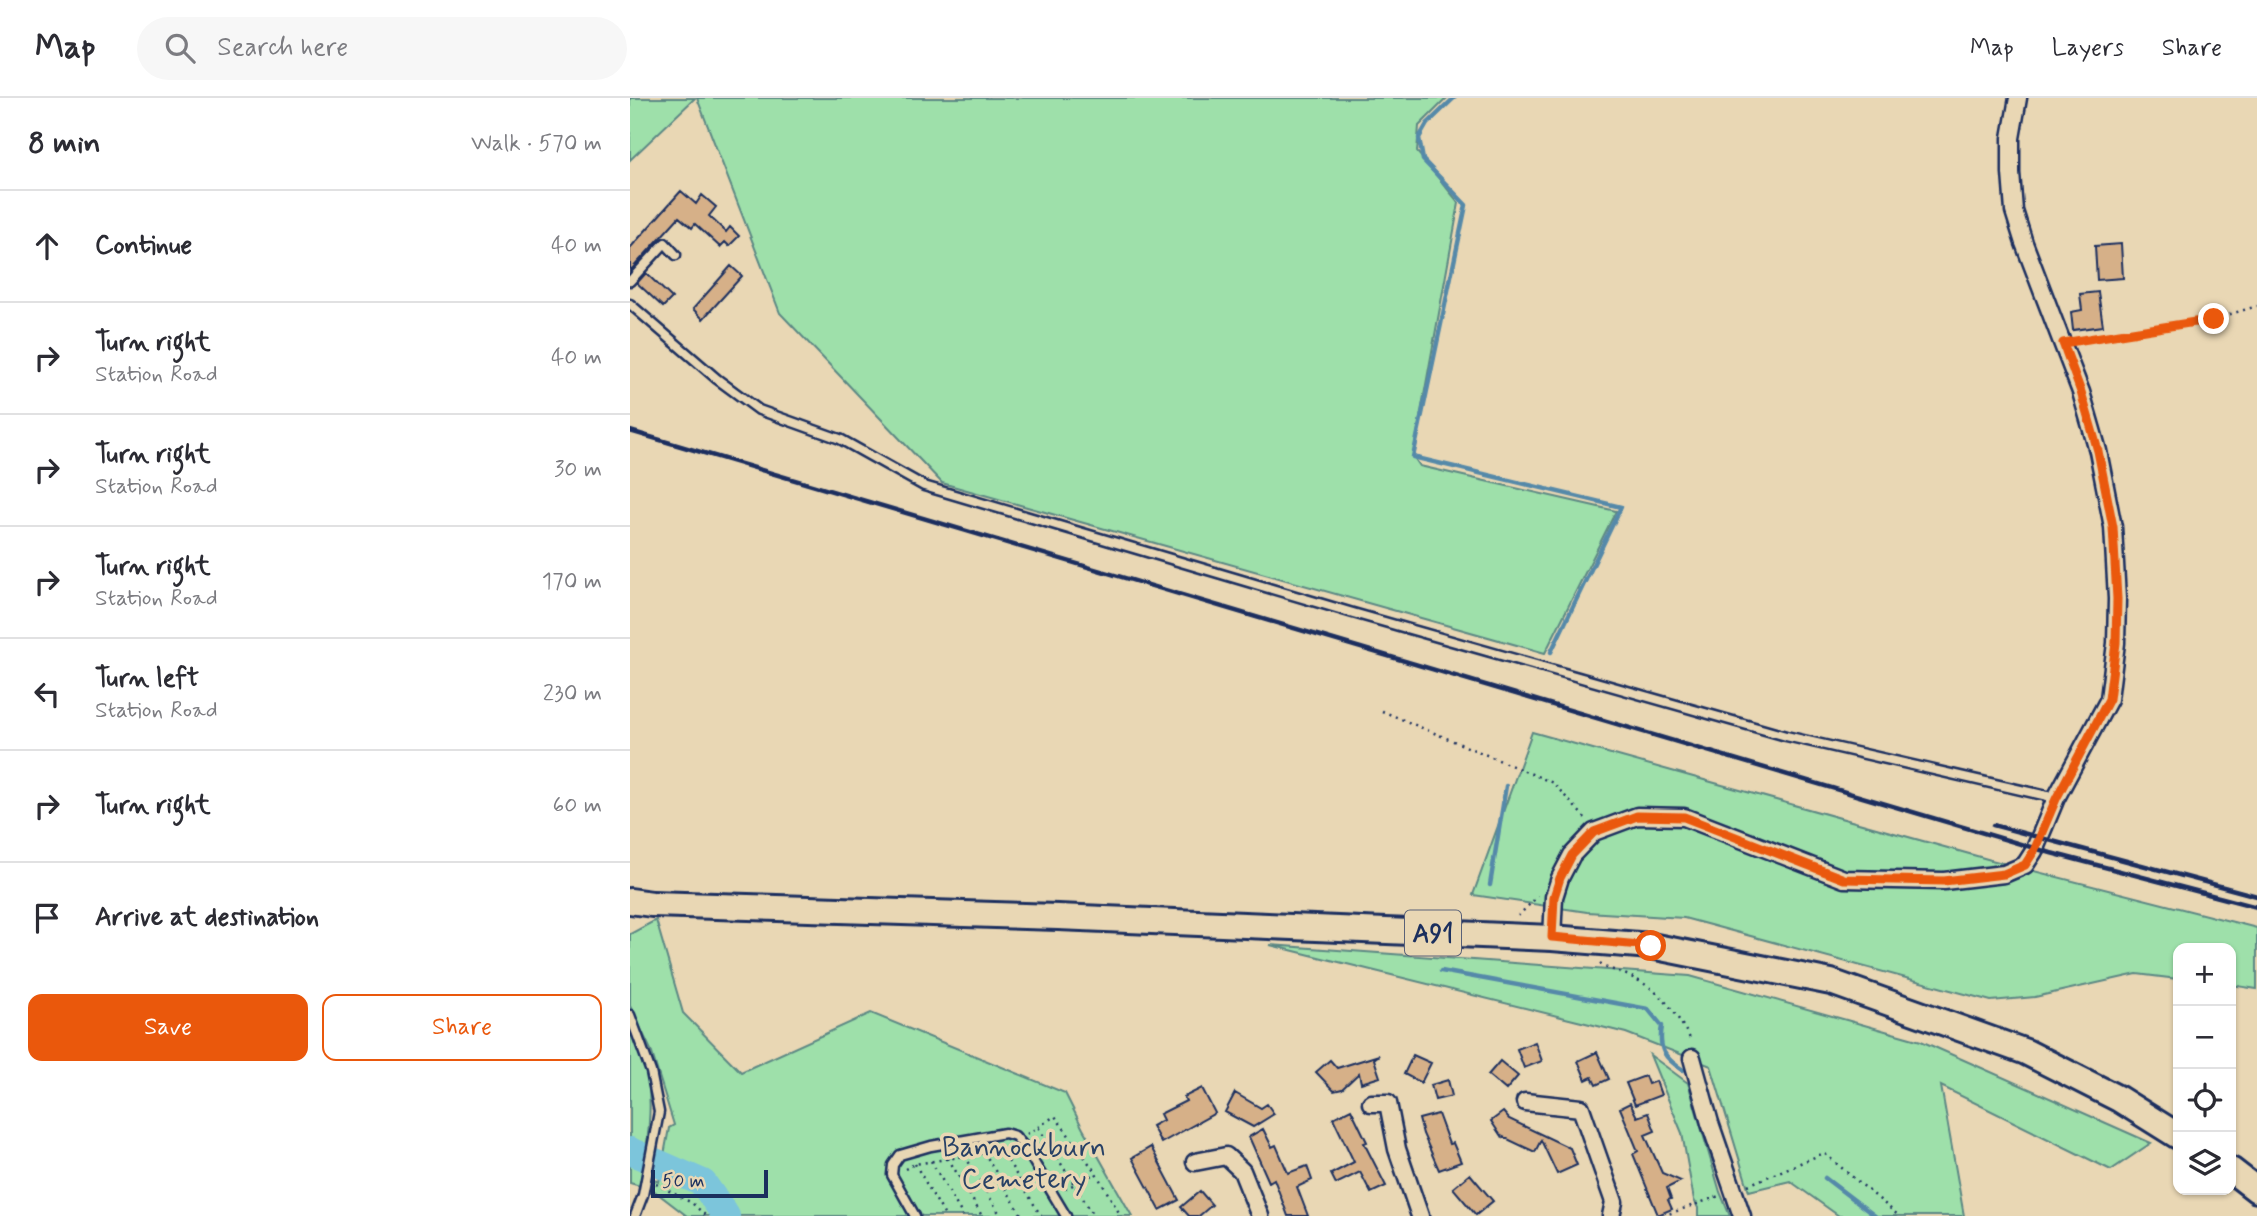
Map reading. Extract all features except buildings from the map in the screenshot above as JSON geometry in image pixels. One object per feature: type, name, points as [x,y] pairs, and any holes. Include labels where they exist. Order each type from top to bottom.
[{"type":"main road","name":"A91","points":[[637,905],[1058,917],[1552,937],[1651,946],[1831,982],[2026,1052],[2119,1099],[2173,1133]]},
{"type":"main road","points":[[2236,1174],[2257,1189]]},
{"type":"street","points":[[1552,937],[1554,897],[1572,855],[1594,832],[1637,816],[1684,817],[1844,879],[1944,881],[2004,874],[2025,865],[2034,851],[2056,799],[2109,699],[2116,643],[2117,599],[2113,527],[2098,451],[2081,392],[2014,211],[2011,138],[2018,98]]},
{"type":"street","points":[[1692,1058],[1742,1216]]},
{"type":"street","points":[[1388,1102],[1397,1149],[1420,1216]]},
{"type":"street","points":[[1525,1102],[1581,1108],[1614,1202],[1611,1216]]},
{"type":"street","points":[[1195,1162],[1226,1156],[1242,1171],[1261,1216]]},
{"type":"lane","points":[[630,281],[665,243],[676,255]]},
{"type":"lane","points":[[630,304],[717,379],[759,410],[840,439],[924,486],[1340,609],[1786,736],[2056,799]]},
{"type":"lane","points":[[630,1015],[652,1072],[659,1112],[647,1181],[635,1216]]},
{"type":"lane","points":[[915,1216],[892,1175],[893,1165],[900,1156],[931,1146],[1005,1133],[1014,1136],[1026,1149],[1066,1216]]},
{"type":"path","points":[[2063,343],[2214,319],[2257,306]]},
{"type":"path","points":[[1382,711],[1553,783],[1586,818],[1594,832]]},
{"type":"path","points":[[1018,1140],[1055,1116],[1096,1173],[1121,1216]]},
{"type":"path","points":[[1038,1127],[1094,1216]]},
{"type":"path","points":[[892,1175],[915,1164],[1001,1150],[1026,1149]]},
{"type":"path","points":[[1001,1150],[1041,1216]]},
{"type":"path","points":[[984,1153],[1022,1216]]},
{"type":"path","points":[[1662,1216],[1733,1191],[1824,1153],[1899,1216]]},
{"type":"path","points":[[965,1156],[1001,1216]]},
{"type":"path","points":[[948,1158],[982,1216]]},
{"type":"path","points":[[931,1161],[963,1216]]},
{"type":"path","points":[[915,1164],[945,1216]]},
{"type":"path","points":[[1053,1195],[1096,1173]]},
{"type":"path","points":[[647,1181],[692,1203],[706,1216]]},
{"type":"green space","points":[[630,98],[695,98],[630,160]]},
{"type":"green space","points":[[697,98],[1447,98],[1419,126],[1417,152],[1459,203],[1413,456],[1420,466],[1616,511],[1545,653],[942,483],[780,313]]},
{"type":"green space","points":[[1532,732],[1991,860],[2257,928],[2257,989],[2236,986],[2236,943],[2173,943],[2173,978],[2137,974],[2035,997],[1991,1001],[1684,918],[1587,912],[1473,895]]},
{"type":"green space","name":"Bannockburn Cemetery","points":[[656,920],[683,1013],[741,1072],[871,1013],[1065,1093],[1132,1216],[687,1216],[653,1190],[630,1183],[630,1027],[641,1049],[650,1098],[649,1129],[642,1175],[659,1182],[669,1128],[674,1125],[651,1050],[630,1006],[630,934]]},
{"type":"green space","points":[[1270,945],[1690,976],[1921,1041],[2151,1143],[2111,1170],[1941,1086],[1964,1216],[1839,1216],[1790,1181],[1749,1191],[1711,1066],[1626,1033]]},
{"type":"green space","points":[[1650,1055],[1688,1083],[1720,1192],[1730,1216],[1698,1216],[1682,1133]]},
{"type":"waterway","points":[[1454,98],[1427,124],[1419,138],[1423,160],[1466,205],[1413,457],[1621,507],[1551,652]]},
{"type":"waterway","points":[[1490,885],[1506,786]]},
{"type":"waterway","points":[[1441,971],[1648,1009],[1662,1026],[1661,1041],[1664,1052],[1683,1070]]},
{"type":"waterway","points":[[630,1151],[703,1183],[726,1216]]},
{"type":"waterway","points":[[1825,1178],[1875,1216]]},
{"type":"railway","points":[[630,431],[2051,853],[2257,907]]},
{"type":"railway","points":[[1993,825],[2257,896]]},
{"type":"route","points":[[1651,946],[1552,937],[1554,897],[1572,855],[1594,832],[1637,816],[1684,817],[1844,879],[1944,881],[2004,874],[2025,865],[2034,851],[2056,799],[2109,699],[2116,643],[2117,599],[2113,527],[2098,451],[2063,343],[2214,319]]}]
